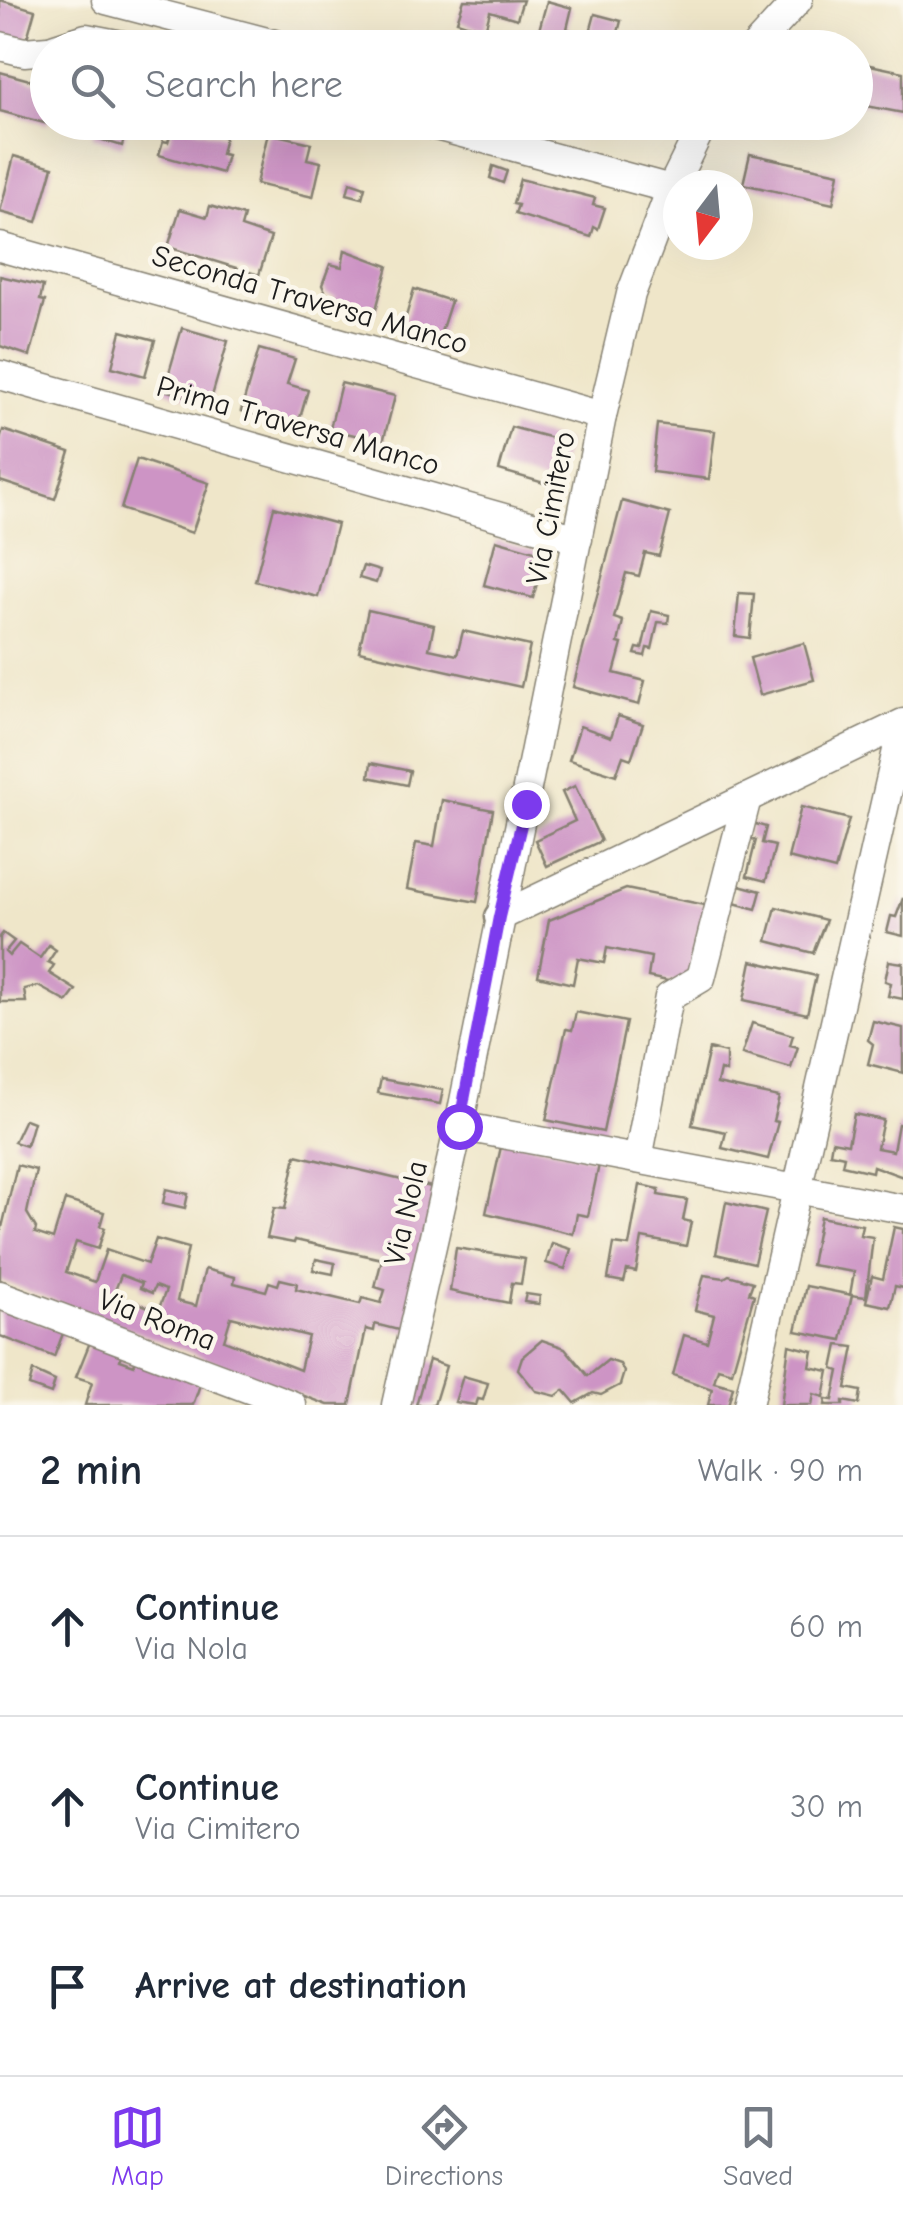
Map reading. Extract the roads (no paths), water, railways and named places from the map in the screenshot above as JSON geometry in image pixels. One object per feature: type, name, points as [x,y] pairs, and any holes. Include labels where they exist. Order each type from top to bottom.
[{"type":"street","points":[[106,0],[221,30]]},
{"type":"street","points":[[770,30],[798,0]]},
{"type":"street","points":[[0,46],[30,52]]},
{"type":"street","points":[[489,140],[663,186]]},
{"type":"street","name":"Via Cimitero","points":[[680,170],[695,140]]},
{"type":"street","name":"Via Cimitero","points":[[499,917],[526,804],[602,416],[631,294],[663,209]]},
{"type":"street","name":"Seconda Traversa Manco","points":[[0,247],[602,416]]},
{"type":"street","name":"Prima Traversa Manco","points":[[0,375],[578,538]]},
{"type":"street","points":[[499,917],[903,724]]},
{"type":"street","points":[[748,1405],[903,724]]},
{"type":"street","points":[[638,1159],[669,997],[701,978],[747,798]]},
{"type":"street","name":"Via Nola","points":[[396,1405],[459,1126],[499,917]]},
{"type":"street","points":[[459,1126],[903,1209]]},
{"type":"street","name":"Via Roma","points":[[0,1295],[292,1405]]}]
